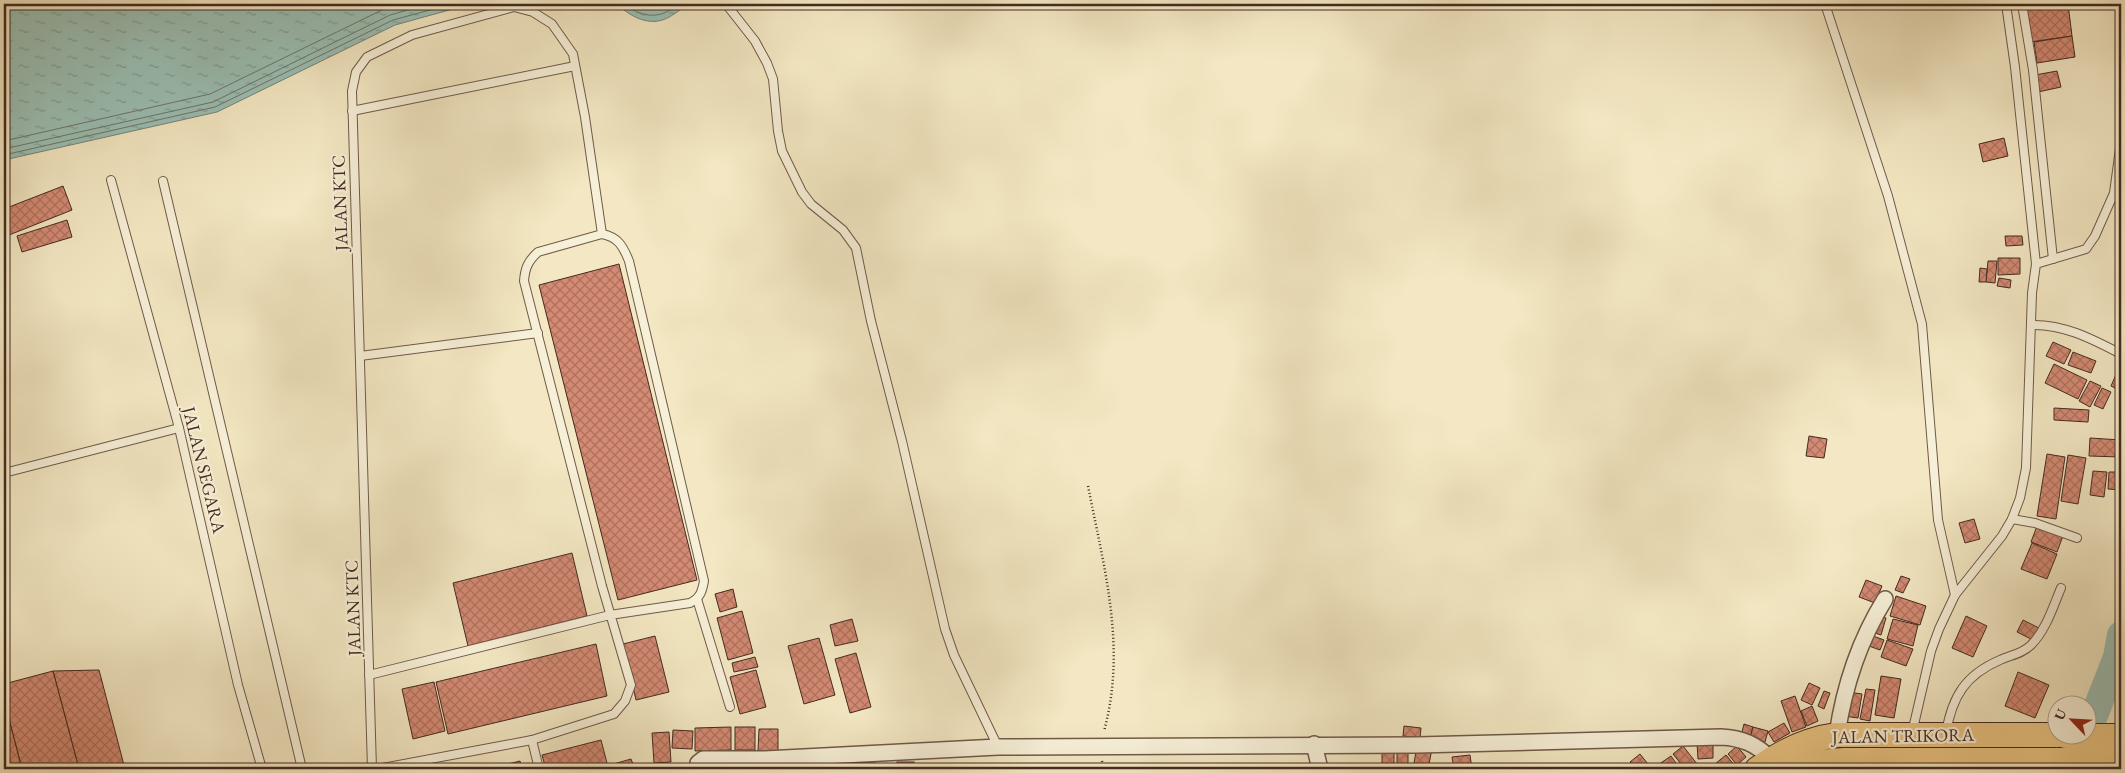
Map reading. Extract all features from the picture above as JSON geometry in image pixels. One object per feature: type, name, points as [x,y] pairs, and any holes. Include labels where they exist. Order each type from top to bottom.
[{"type":"main road","name":"JALAN TRIKORA","points":[[1764,764],[1805,742],[1837,735],[2048,735]]},
{"type":"main road","points":[[2098,736],[2121,736]]},
{"type":"main road","name":"JALAN TRIKORA","points":[[1798,769],[1819,762],[1839,765],[1972,764],[2014,759],[2121,760]]},
{"type":"street","points":[[1837,735],[1841,706],[1857,652],[1870,623],[1885,599]]},
{"type":"street","points":[[698,769],[698,763],[702,759],[766,764],[998,747],[1417,745],[1735,738],[1758,746],[1764,764]]},
{"type":"street","points":[[1314,744],[1320,769]]},
{"type":"lane","points":[[726,4],[756,41],[768,63],[773,79],[782,151],[802,192],[811,204],[843,230],[856,248],[871,321],[902,441],[945,629],[954,655],[998,747]]},
{"type":"lane","points":[[1825,4],[1888,196],[1922,324],[1938,520],[1955,595]]},
{"type":"lane","points":[[1912,735],[1931,651],[1939,629],[1955,595],[2002,536],[2012,519],[2020,498],[2026,468],[2032,293],[2036,264],[2015,67],[2006,4]]},
{"type":"lane","points":[[2022,4],[2034,79],[2053,259]]},
{"type":"lane","name":"JALAN KTC","points":[[372,769],[352,111],[352,91],[356,72],[367,57],[412,35],[514,7],[533,12],[552,24],[573,54],[585,117],[602,234]]},
{"type":"lane","points":[[352,111],[575,66]]},
{"type":"lane","points":[[2036,264],[2086,249],[2095,236],[2114,193],[2121,141]]},
{"type":"lane","name":"JALAN SEGARA","points":[[111,180],[179,428],[238,685],[262,769]]},
{"type":"lane","points":[[163,182],[302,769]]},
{"type":"lane","points":[[370,675],[610,616],[690,604],[701,594],[704,581],[629,261],[620,242],[612,236],[602,234],[538,252],[530,260],[525,271],[524,281],[610,616],[632,685],[625,701],[614,714],[532,740],[377,769]]},
{"type":"lane","points":[[2031,325],[2055,326],[2070,330],[2121,354]]},
{"type":"lane","points":[[360,356],[538,333]]},
{"type":"lane","points":[[4,473],[179,428]]},
{"type":"lane","points":[[2012,519],[2035,523],[2077,538]]},
{"type":"lane","points":[[1946,735],[1950,710],[1967,681],[1982,669],[2020,653],[2031,646],[2044,629],[2061,588]]},
{"type":"lane","points":[[697,599],[730,707]]},
{"type":"lane","points":[[532,740],[539,769]]},
{"type":"path","points":[[1088,486],[1114,619],[1115,660],[1112,704],[1100,748],[1103,769]]},
{"type":"water","points":[[4,4],[471,4],[395,25],[217,112],[4,160]]},
{"type":"water","points":[[617,4],[691,4],[659,21],[651,21],[637,18]]},
{"type":"building","points":[[2068,4],[2072,36],[2030,42],[2025,9]]},
{"type":"building","points":[[2072,36],[2075,57],[2037,63],[2034,42]]},
{"type":"building","points":[[2057,71],[2061,87],[2038,92],[2035,75]]},
{"type":"building","points":[[2004,138],[2008,156],[1983,162],[1979,144]]},
{"type":"building","points":[[63,186],[72,210],[4,237],[4,209]]},
{"type":"building","points":[[67,220],[72,237],[22,252],[17,236]]},
{"type":"building","points":[[2005,236],[2022,236],[2023,245],[2006,246]]},
{"type":"building","points":[[1998,258],[2020,258],[2020,274],[1998,275]]},
{"type":"building","points":[[1988,261],[1997,261],[1995,283],[1986,282]]},
{"type":"building","points":[[619,264],[697,580],[618,600],[539,285]]},
{"type":"building","points":[[1980,268],[1987,269],[1986,282],[1979,282]]},
{"type":"building","points":[[1999,278],[2011,280],[2010,288],[1997,286]]},
{"type":"building","points":[[2053,342],[2071,350],[2064,364],[2046,356]]},
{"type":"building","points":[[2073,352],[2096,361],[2091,373],[2068,365]]},
{"type":"building","points":[[2054,364],[2087,380],[2078,399],[2045,383]]},
{"type":"building","points":[[2118,370],[2121,372],[2121,391],[2111,386]]},
{"type":"building","points":[[2090,381],[2101,386],[2090,407],[2079,401]]},
{"type":"building","points":[[2102,388],[2111,392],[2103,409],[2094,405]]},
{"type":"building","points":[[2054,408],[2089,410],[2088,422],[2054,420]]},
{"type":"building","points":[[1809,436],[1827,439],[1824,458],[1806,456]]},
{"type":"building","points":[[2090,438],[2121,440],[2121,457],[2089,456]]},
{"type":"building","points":[[2047,454],[2065,457],[2056,519],[2037,516]]},
{"type":"building","points":[[2068,455],[2086,458],[2078,504],[2061,501]]},
{"type":"building","points":[[2093,471],[2107,472],[2104,497],[2090,495]]},
{"type":"building","points":[[2109,472],[2121,472],[2121,490],[2108,489]]},
{"type":"building","points":[[1974,519],[1980,539],[1965,543],[1959,523]]},
{"type":"building","points":[[2037,526],[2063,536],[2057,552],[2031,542]]},
{"type":"building","points":[[2032,543],[2057,554],[2047,579],[2021,569]]},
{"type":"building","points":[[572,553],[587,616],[468,646],[453,583]]},
{"type":"building","points":[[1901,576],[1910,579],[1903,593],[1895,590]]},
{"type":"building","points":[[1866,580],[1882,586],[1875,603],[1859,597]]},
{"type":"building","points":[[733,589],[737,607],[720,612],[715,594]]},
{"type":"building","points":[[1896,596],[1926,606],[1920,625],[1890,616]]},
{"type":"building","points":[[742,611],[753,653],[728,660],[717,618]]},
{"type":"building","points":[[1877,615],[1886,618],[1881,635],[1872,632]]},
{"type":"building","points":[[1966,616],[1987,626],[1973,657],[1952,648]]},
{"type":"building","points":[[852,619],[858,641],[835,646],[830,625]]},
{"type":"building","points":[[1893,619],[1918,625],[1913,646],[1887,639]]},
{"type":"building","points":[[2023,620],[2039,628],[2033,640],[2017,632]]},
{"type":"building","points":[[655,636],[669,692],[636,700],[623,644]]},
{"type":"building","points":[[1873,636],[1884,640],[1880,650],[1869,646]]},
{"type":"building","points":[[819,638],[835,695],[804,704],[788,646]]},
{"type":"building","points":[[1887,640],[1913,649],[1906,666],[1881,657]]},
{"type":"building","points":[[596,644],[607,696],[448,734],[436,682]]},
{"type":"building","points":[[856,653],[871,707],[850,713],[835,659]]},
{"type":"building","points":[[755,657],[758,667],[734,672],[732,663]]},
{"type":"building","points":[[99,670],[125,769],[79,769],[53,671]]},
{"type":"building","points":[[756,670],[766,707],[740,714],[730,677]]},
{"type":"building","points":[[53,671],[79,769],[22,769],[4,700],[4,684]]},
{"type":"building","points":[[2018,672],[2049,685],[2035,718],[2005,706]]},
{"type":"building","points":[[1881,676],[1901,679],[1894,718],[1875,715]]},
{"type":"building","points":[[434,682],[445,731],[413,739],[402,689]]},
{"type":"building","points":[[1809,683],[1820,688],[1812,705],[1801,700]]},
{"type":"building","points":[[1866,689],[1875,690],[1870,721],[1860,719]]},
{"type":"building","points":[[1824,691],[1830,693],[1824,709],[1818,706]]},
{"type":"building","points":[[1848,692],[1862,694],[1858,718],[1844,716]]},
{"type":"building","points":[[1795,696],[1806,727],[1792,732],[1781,701]]},
{"type":"building","points":[[4,700],[22,769],[4,769]]},
{"type":"building","points":[[1812,706],[1818,721],[1807,726],[1801,711]]},
{"type":"building","points":[[1784,723],[1790,733],[1774,742],[1768,732]]},
{"type":"building","points":[[1744,724],[1753,727],[1750,738],[1741,736]]},
{"type":"building","points":[[1404,726],[1421,728],[1420,738],[1403,736]]},
{"type":"building","points":[[731,727],[731,750],[695,751],[695,728]]},
{"type":"building","points":[[735,727],[755,727],[755,750],[735,750]]},
{"type":"building","points":[[1753,727],[1768,731],[1765,742],[1750,738]]},
{"type":"building","points":[[759,729],[778,729],[778,752],[758,751]]},
{"type":"building","points":[[673,730],[693,731],[692,749],[672,748]]},
{"type":"building","points":[[669,732],[671,762],[654,763],[652,733]]},
{"type":"building","points":[[601,740],[608,767],[599,769],[546,769],[542,755]]},
{"type":"building","points":[[1697,743],[1713,743],[1713,758],[1698,759]]},
{"type":"building","points":[[1417,746],[1432,749],[1428,769],[1413,769]]},
{"type":"building","points":[[1683,746],[1701,769],[1685,769],[1673,754]]},
{"type":"building","points":[[1737,746],[1746,757],[1737,765],[1728,754]]},
{"type":"building","points":[[1397,750],[1408,750],[1408,769],[1397,769]]},
{"type":"building","points":[[1382,752],[1394,752],[1394,769],[1382,769]]},
{"type":"building","points":[[1640,754],[1652,769],[1636,769],[1630,762]]},
{"type":"building","points":[[1470,755],[1472,769],[1454,769],[1452,757]]},
{"type":"building","points":[[1726,755],[1736,767],[1733,769],[1720,769],[1715,764]]},
{"type":"building","points":[[1671,756],[1680,769],[1657,769],[1655,767]]},
{"type":"building","points":[[631,759],[635,769],[611,769],[610,765]]},
{"type":"building","points":[[520,761],[522,769],[488,769]]},
{"type":"building","points":[[857,761],[857,769],[837,769],[837,762]]},
{"type":"building","points":[[825,762],[825,769],[802,769],[801,764]]},
{"type":"building","points":[[897,762],[914,762],[914,769],[897,769]]},
{"type":"building","points":[[861,763],[875,763],[875,769],[861,769]]},
{"type":"building","points":[[878,764],[894,764],[894,769],[878,769]]},
{"type":"building","points":[[953,765],[953,769],[937,769],[936,766]]},
{"type":"waterway","points":[[2098,705],[2117,657],[2121,635]]}]
